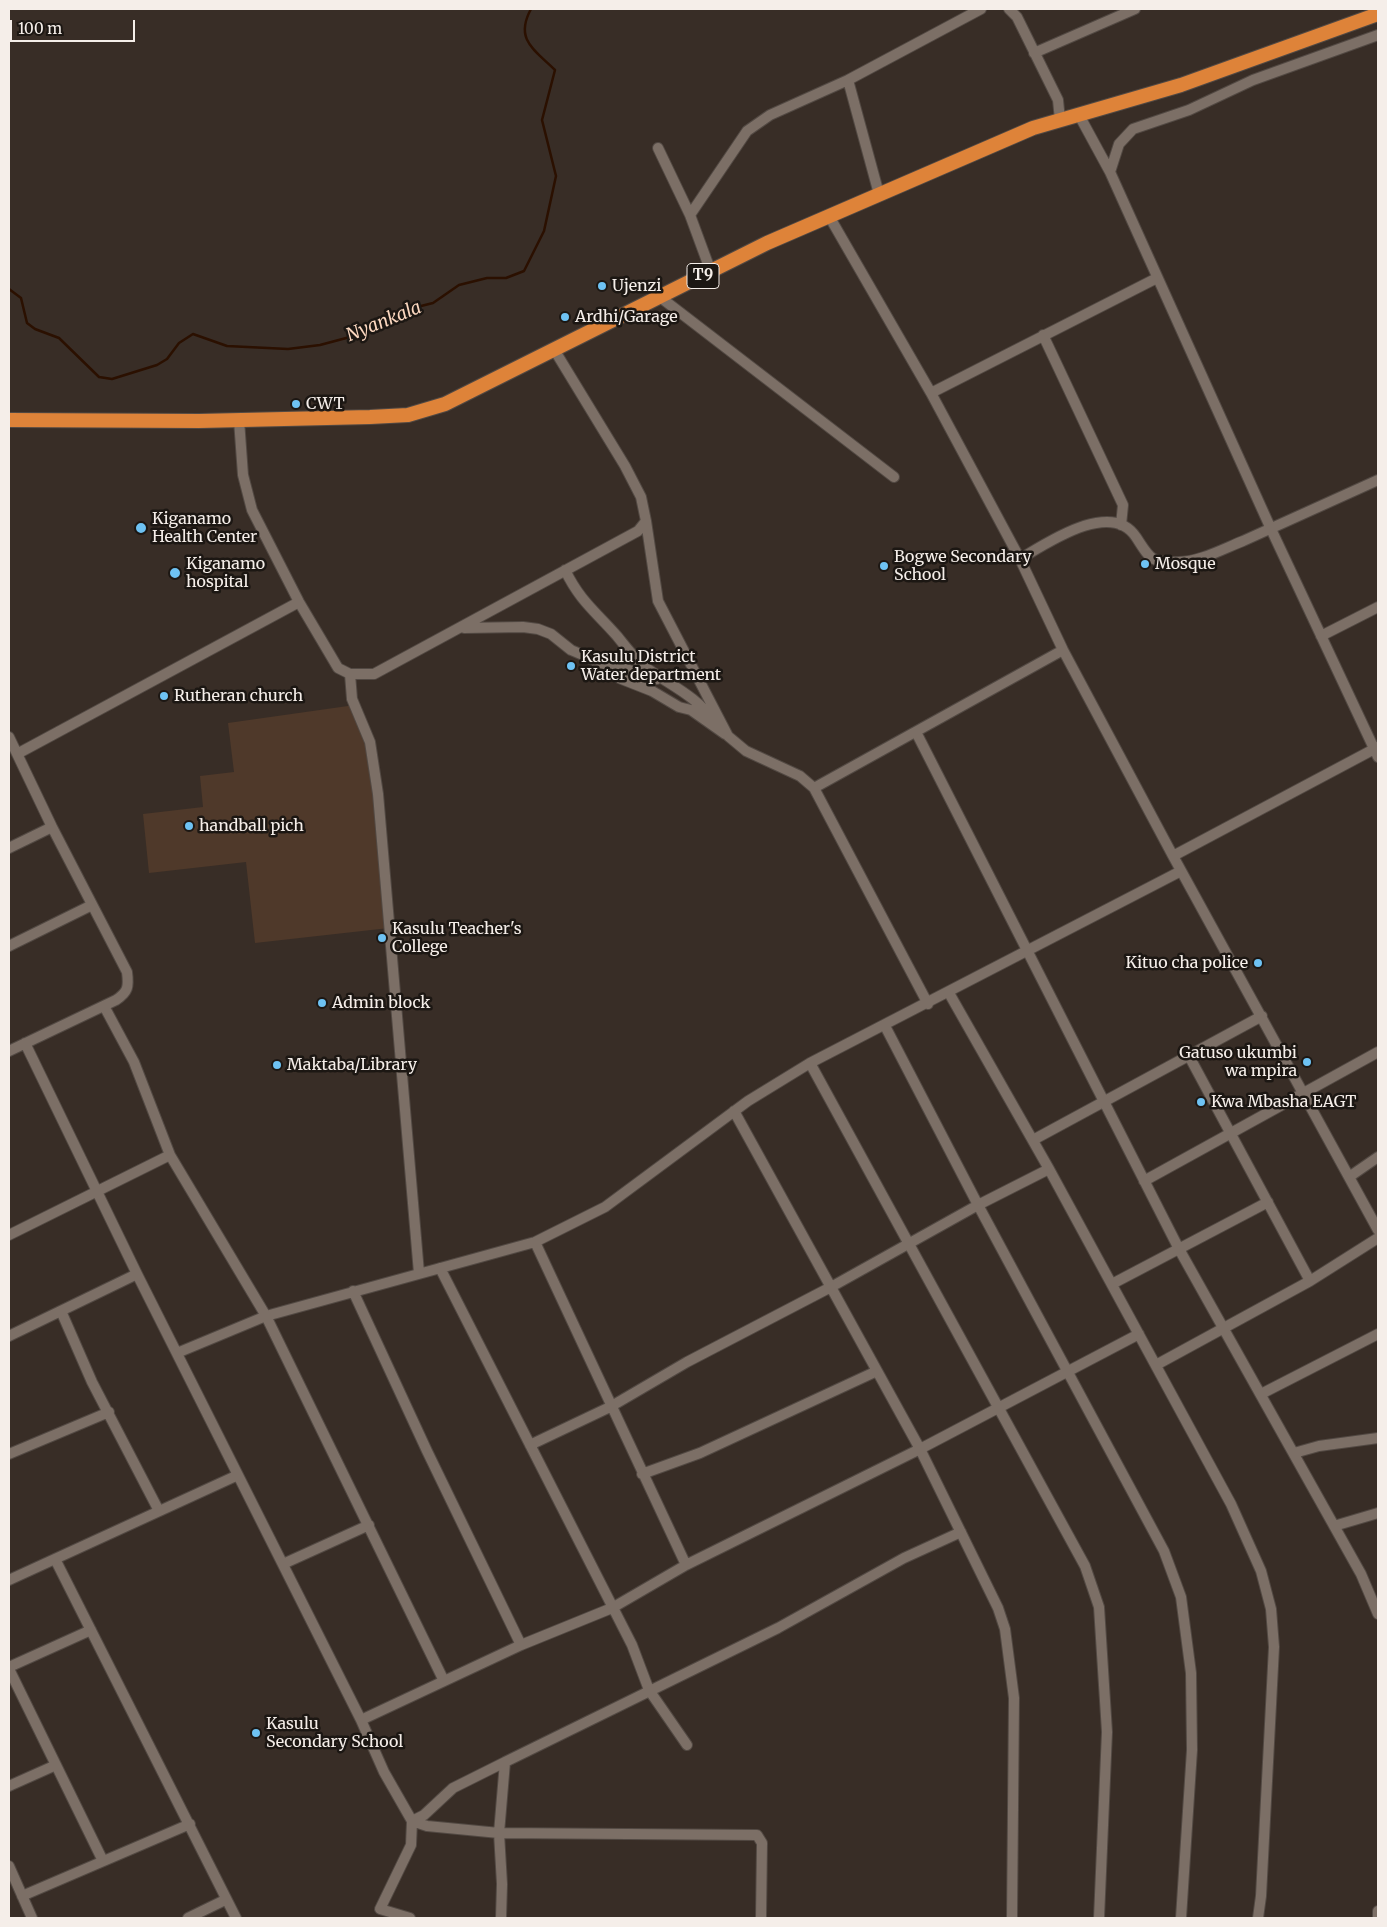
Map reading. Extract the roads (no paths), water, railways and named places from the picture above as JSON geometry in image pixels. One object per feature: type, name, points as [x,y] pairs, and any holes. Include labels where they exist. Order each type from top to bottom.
[{"type":"highway","name":"T9","points":[[9,420],[238,420],[408,415],[445,404],[711,272],[829,216],[1033,128],[1181,85],[1378,14]]},
{"type":"street","points":[[690,214],[748,131],[770,115],[848,80],[981,9]]},
{"type":"street","points":[[1009,9],[1017,17],[1058,100],[1060,120]]},
{"type":"street","points":[[1034,53],[1135,9]]},
{"type":"street","points":[[1110,172],[1119,144],[1133,129],[1189,110],[1253,80],[1378,35]]},
{"type":"street","points":[[848,80],[880,194]]},
{"type":"street","points":[[1079,114],[1110,172],[1271,529],[1377,751],[1172,856]]},
{"type":"street","points":[[658,148],[690,214],[711,272]]},
{"type":"street","points":[[829,216],[930,393],[1020,559],[1063,650],[1172,856],[1262,1016],[1378,1230]]},
{"type":"street","points":[[930,393],[1157,278]]},
{"type":"street","points":[[660,297],[894,476]]},
{"type":"street","points":[[1043,336],[1123,505],[1121,525]]},
{"type":"street","points":[[555,351],[625,466],[641,496],[658,601],[728,736]]},
{"type":"street","points":[[238,420],[243,475],[252,510],[299,602],[338,668],[350,674],[374,674],[638,531],[646,522]]},
{"type":"street","points":[[1020,559],[1073,529],[1090,523],[1121,525],[1135,536],[1144,553],[1156,561],[1179,562],[1212,554],[1378,480]]},
{"type":"street","points":[[565,570],[576,592],[591,611],[608,626],[646,668],[691,698],[709,715],[718,730]]},
{"type":"street","points":[[17,754],[299,602]]},
{"type":"street","points":[[1321,636],[1378,607]]},
{"type":"street","points":[[458,629],[474,626],[538,629],[551,634],[571,650],[590,658],[666,681]]},
{"type":"street","points":[[814,788],[1063,650]]},
{"type":"street","points":[[590,658],[619,678],[652,692],[679,707],[691,710],[746,751],[800,776],[814,788],[928,1004]]},
{"type":"street","points":[[350,674],[352,699],[370,742],[378,794],[419,1273]]},
{"type":"street","points":[[916,732],[1179,1249],[1225,1328],[1361,1574],[1378,1614]]},
{"type":"street","points":[[9,737],[52,827],[127,972],[129,985],[126,993],[104,1006],[9,1051]]},
{"type":"street","points":[[9,848],[52,827]]},
{"type":"street","points":[[176,1352],[266,1316],[535,1242],[605,1207],[734,1112],[810,1063],[1027,953],[1181,871]]},
{"type":"street","points":[[9,946],[92,906]]},
{"type":"street","points":[[949,993],[1050,1169],[1156,1365],[1231,1504],[1261,1571],[1271,1609],[1274,1647],[1261,1896],[1258,1918]]},
{"type":"street","points":[[104,1006],[134,1062],[170,1155],[266,1316],[444,1681]]},
{"type":"street","points":[[1033,1140],[1262,1016]]},
{"type":"street","points":[[885,1026],[978,1205],[1164,1550],[1181,1597],[1191,1673],[1192,1750],[1181,1918]]},
{"type":"street","points":[[25,1043],[137,1274],[361,1720],[384,1772],[412,1820],[411,1845],[377,1914],[410,1918]]},
{"type":"street","points":[[1144,1181],[1378,1052]]},
{"type":"street","points":[[1189,1056],[1310,1281]]},
{"type":"street","points":[[810,1063],[1085,1566],[1099,1607],[1107,1732],[1100,1918]]},
{"type":"street","points":[[734,1112],[920,1449],[998,1608],[1005,1629],[1013,1688],[1015,1736],[1012,1918]]},
{"type":"street","points":[[9,1235],[170,1155]]},
{"type":"street","points":[[1349,1177],[1378,1157]]},
{"type":"street","points":[[530,1445],[610,1407],[687,1362],[831,1287],[978,1205],[1050,1169]]},
{"type":"street","points":[[1112,1284],[1268,1202]]},
{"type":"street","points":[[1156,1365],[1310,1281],[1378,1238]]},
{"type":"street","points":[[535,1242],[610,1407],[686,1565]]},
{"type":"street","points":[[440,1268],[632,1645],[649,1690],[687,1745]]},
{"type":"street","points":[[9,1336],[137,1274]]},
{"type":"street","points":[[353,1291],[521,1645]]},
{"type":"street","points":[[61,1311],[92,1382],[159,1511]]},
{"type":"street","points":[[361,1720],[521,1645],[612,1608],[686,1565],[920,1449],[1139,1334]]},
{"type":"street","points":[[1261,1394],[1378,1334]]},
{"type":"street","points":[[642,1474],[700,1453],[877,1371]]},
{"type":"street","points":[[9,1454],[109,1412]]},
{"type":"street","points":[[1294,1453],[1328,1444],[1378,1438]]},
{"type":"street","points":[[9,1580],[238,1475]]},
{"type":"street","points":[[1334,1526],[1378,1513]]},
{"type":"street","points":[[283,1564],[369,1525]]},
{"type":"street","points":[[412,1820],[424,1815],[453,1788],[778,1628],[904,1558],[961,1532]]},
{"type":"street","points":[[54,1559],[190,1824],[225,1900],[236,1918]]},
{"type":"street","points":[[91,1630],[9,1668],[103,1860]]},
{"type":"street","points":[[501,1918],[502,1884],[499,1833],[505,1762]]},
{"type":"street","points":[[9,1786],[56,1764]]},
{"type":"street","points":[[412,1820],[428,1826],[499,1833],[757,1835],[762,1843],[761,1918]]},
{"type":"street","points":[[22,1896],[190,1824]]},
{"type":"street","points":[[9,1866],[32,1918]]},
{"type":"street","points":[[188,1918],[225,1900]]},
{"type":"street","points":[[1378,1911],[1378,1918]]},
{"type":"waterway","name":"Nyankala","points":[[9,289],[21,298],[27,323],[35,329],[59,338],[99,377],[112,379],[157,365],[167,359],[179,343],[193,334],[227,346],[288,349],[320,345],[365,333],[409,309],[433,303],[459,285],[487,278],[506,278],[524,271],[544,231],[556,176],[542,120],[555,70],[534,50],[526,37],[526,20],[531,9]]},
{"type":"place","name":"Ujenzi","points":[[602,286]]},
{"type":"place","name":"Ardhi/Garage","points":[[565,317]]},
{"type":"place","name":"CWT","points":[[296,404]]},
{"type":"place","name":"Kiganamo Health Center","points":[[141,528]]},
{"type":"place","name":"Mosque","points":[[1145,564]]},
{"type":"place","name":"Bogwe Secondary School","points":[[884,566]]},
{"type":"place","name":"Kiganamo hospital","points":[[175,573]]},
{"type":"place","name":"Kasulu District Water department","points":[[571,666]]},
{"type":"place","name":"Rutheran church","points":[[164,696]]},
{"type":"place","name":"handball pich","points":[[189,826]]},
{"type":"place","name":"Kasulu Teacher's College","points":[[382,938]]},
{"type":"place","name":"Kituo cha police","points":[[1258,963]]},
{"type":"place","name":"Admin block","points":[[322,1003]]},
{"type":"place","name":"Gatuso ukumbi wa mpira","points":[[1307,1062]]},
{"type":"place","name":"Maktaba/Library","points":[[277,1065]]},
{"type":"place","name":"Kwa Mbasha EAGT","points":[[1201,1102]]},
{"type":"place","name":"Kasulu Secondary School","points":[[256,1733]]}]
